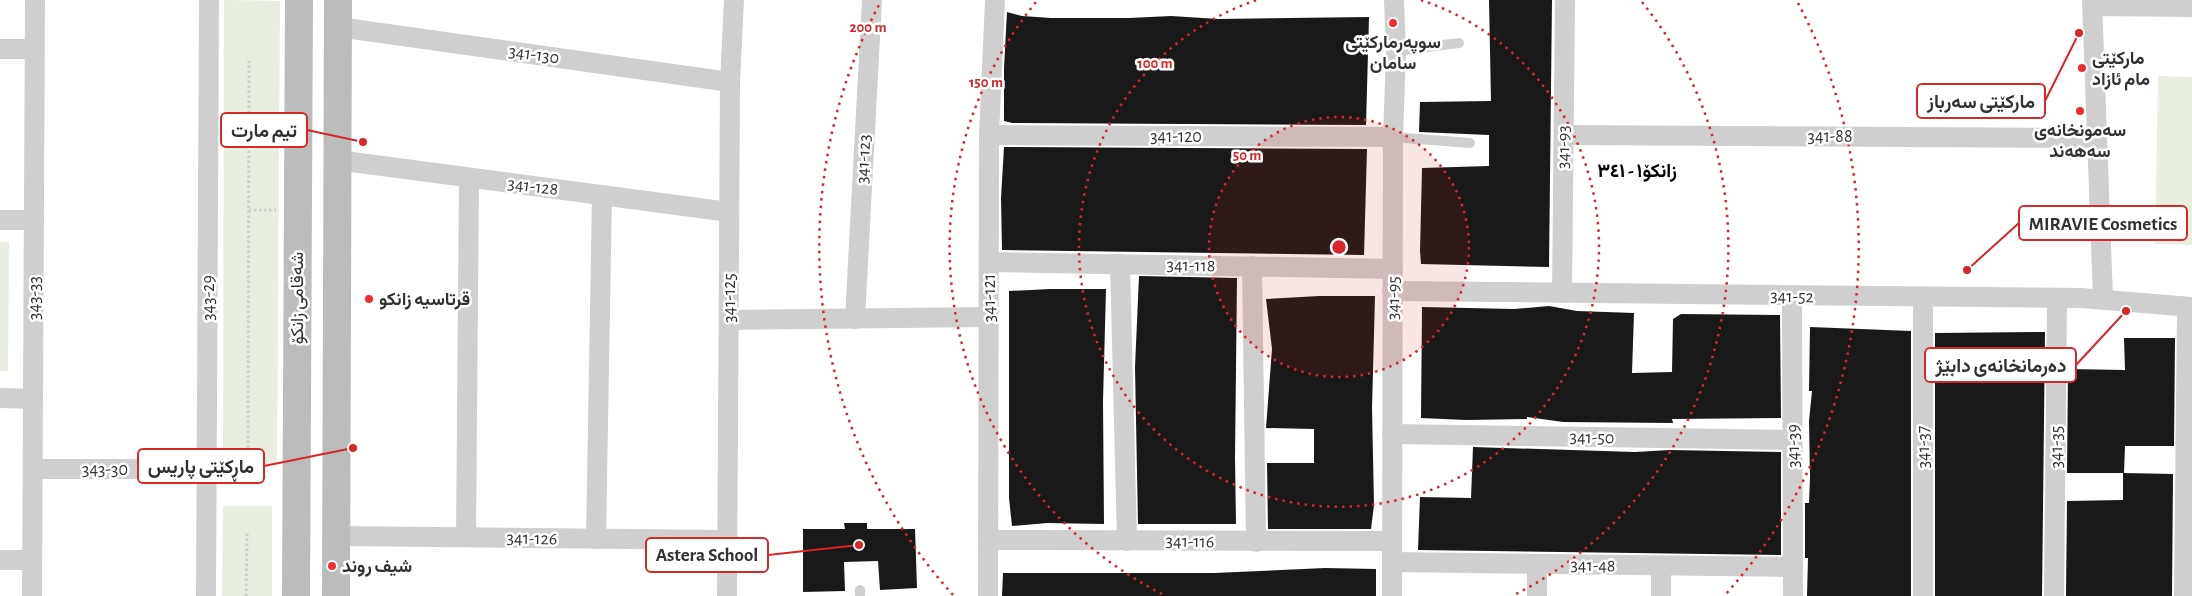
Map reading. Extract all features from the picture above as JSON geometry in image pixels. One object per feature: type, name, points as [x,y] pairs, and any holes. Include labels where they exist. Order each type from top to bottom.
[{"type":"main road","name":"شەقامی زانکۆ","points":[[296,596],[299,0]]},
{"type":"main road","points":[[336,596],[338,0]]},
{"type":"main road","points":[[296,448],[337,446]]},
{"type":"street","name":"343-33","points":[[32,596],[35,0]]},
{"type":"street","name":"343-29","points":[[206,596],[209,0]]},
{"type":"street","name":"341-125","points":[[727,596],[730,82],[734,0]]},
{"type":"street","name":"341-123","points":[[855,319],[872,0]]},
{"type":"street","name":"341-121","points":[[988,596],[989,135],[995,0]]},
{"type":"street","name":"341-95","points":[[1392,596],[1393,137],[1396,51],[1394,0]]},
{"type":"street","name":"341-93","points":[[1562,293],[1565,0]]},
{"type":"street","points":[[2103,299],[2096,138],[2093,3],[2192,7]]},
{"type":"street","name":"341-130","points":[[338,27],[730,82]]},
{"type":"street","points":[[0,49],[35,49]]},
{"type":"street","name":"341-120","points":[[989,135],[1393,137]]},
{"type":"street","name":"341-88","points":[[1564,135],[2096,138]]},
{"type":"street","name":"341-128","points":[[337,160],[729,212]]},
{"type":"street","points":[[466,537],[469,178]]},
{"type":"street","points":[[596,538],[602,195]]},
{"type":"street","points":[[0,220],[34,220]]},
{"type":"street","name":"341-118","points":[[989,262],[1393,269]]},
{"type":"street","points":[[1120,264],[1127,541]]},
{"type":"street","points":[[1252,266],[1256,542]]},
{"type":"street","name":"341-52","points":[[1392,291],[2103,299],[2190,307]]},
{"type":"street","name":"341-39","points":[[1792,296],[1793,596]]},
{"type":"street","name":"341-37","points":[[1922,596],[1924,297]]},
{"type":"street","name":"341-35","points":[[2054,596],[2057,299]]},
{"type":"street","points":[[2187,586],[2190,307]]},
{"type":"street","points":[[729,320],[989,318]]},
{"type":"street","points":[[0,398],[33,398]]},
{"type":"street","name":"341-50","points":[[1392,434],[1792,440]]},
{"type":"street","name":"343-30","points":[[33,469],[207,469]]},
{"type":"street","name":"341-126","points":[[336,536],[728,540]]},
{"type":"street","name":"341-116","points":[[988,540],[1392,541]]},
{"type":"street","points":[[0,560],[32,560]]},
{"type":"street","name":"341-48","points":[[1392,562],[1793,567]]},
{"type":"street","points":[[1536,596],[1537,564]]},
{"type":"street","points":[[1661,566],[1661,596]]},
{"type":"lane","points":[[1396,51],[1459,43]]},
{"type":"lane","points":[[1393,137],[1470,143]]},
{"type":"path","points":[[248,458],[249,60]]},
{"type":"path","points":[[249,210],[281,210]]},
{"type":"path","points":[[246,596],[247,533]]},
{"type":"green space","points":[[224,0],[280,1],[277,464],[223,465]]},
{"type":"green space","points":[[2158,76],[2192,77],[2192,245],[2155,244]]},
{"type":"green space","points":[[0,242],[9,242],[8,371],[0,371]]},
{"type":"green space","points":[[223,506],[272,506],[272,596],[222,596]]},
{"type":"building","points":[[1489,0],[1552,0],[1549,267],[1421,264],[1422,168],[1489,166],[1489,135],[1419,132],[1420,102],[1491,101]]},
{"type":"building","points":[[1007,12],[1022,16],[1051,18],[1171,16],[1218,19],[1369,17],[1366,125],[1012,123],[1004,121]]},
{"type":"building","points":[[1004,147],[1367,149],[1364,255],[1002,250],[1001,198]]},
{"type":"building","points":[[1139,276],[1237,278],[1236,524],[1138,524],[1135,367]]},
{"type":"building","points":[[1106,289],[1103,401],[1104,524],[1047,523],[1012,526],[1009,498],[1009,291]]},
{"type":"building","points":[[1319,296],[1375,296],[1372,408],[1374,505],[1371,529],[1268,529],[1267,463],[1314,463],[1314,429],[1266,428],[1272,349],[1266,299]]},
{"type":"building","points":[[1549,306],[1577,311],[1634,313],[1632,373],[1672,372],[1673,319],[1681,314],[1780,315],[1781,418],[1672,419],[1673,423],[1563,422],[1527,417],[1527,419],[1466,420],[1421,418],[1422,307],[1514,309]]},
{"type":"building","points":[[1810,327],[1911,331],[1911,596],[1807,596],[1808,558],[1805,558],[1805,503],[1809,503],[1810,477],[1809,421],[1812,391],[1809,391]]},
{"type":"building","points":[[2045,332],[2042,596],[1935,596],[1935,333]]},
{"type":"building","points":[[2124,338],[2175,338],[2174,446],[2125,446],[2124,473],[2067,473],[2068,369],[2125,370]]},
{"type":"building","points":[[1473,447],[1635,452],[1670,450],[1781,452],[1781,555],[1418,550],[1420,497],[1471,498]]},
{"type":"building","points":[[2123,473],[2173,474],[2172,596],[2066,596],[2067,501],[2123,500]]},
{"type":"building","points":[[844,523],[867,523],[867,529],[915,529],[917,588],[880,590],[878,561],[844,562],[845,591],[803,592],[803,529],[845,529]]},
{"type":"building","points":[[1325,568],[1376,569],[1376,596],[1002,596],[1003,573],[1214,573]]},
{"type":"place","name":"سوپەرمارکێتی سامان","points":[[1393,23]]},
{"type":"place","name":"مارکێتی سەرباز","points":[[2079,33]]},
{"type":"place","name":"مارکێتی مام ئازاد","points":[[2082,68]]},
{"type":"place","name":"سەمونخانەی سەھەند","points":[[2080,111]]},
{"type":"place","name":"تیم مارت","points":[[363,142]]},
{"type":"place","name":"MIRAVIE Cosmetics","points":[[1967,270]]},
{"type":"place","name":"قرتاسیە زانکو","points":[[369,299]]},
{"type":"place","name":"دەرمانخانەی دابێژ","points":[[2126,311]]},
{"type":"place","name":"ماڕکێتی پاریس","points":[[353,448]]},
{"type":"place","name":"Astera School","points":[[859,545]]},
{"type":"place","name":"شیف روند","points":[[332,566]]},
{"type":"district","name":"زانکۆ١ - ٣٤١","points":[[1637,170]]}]
